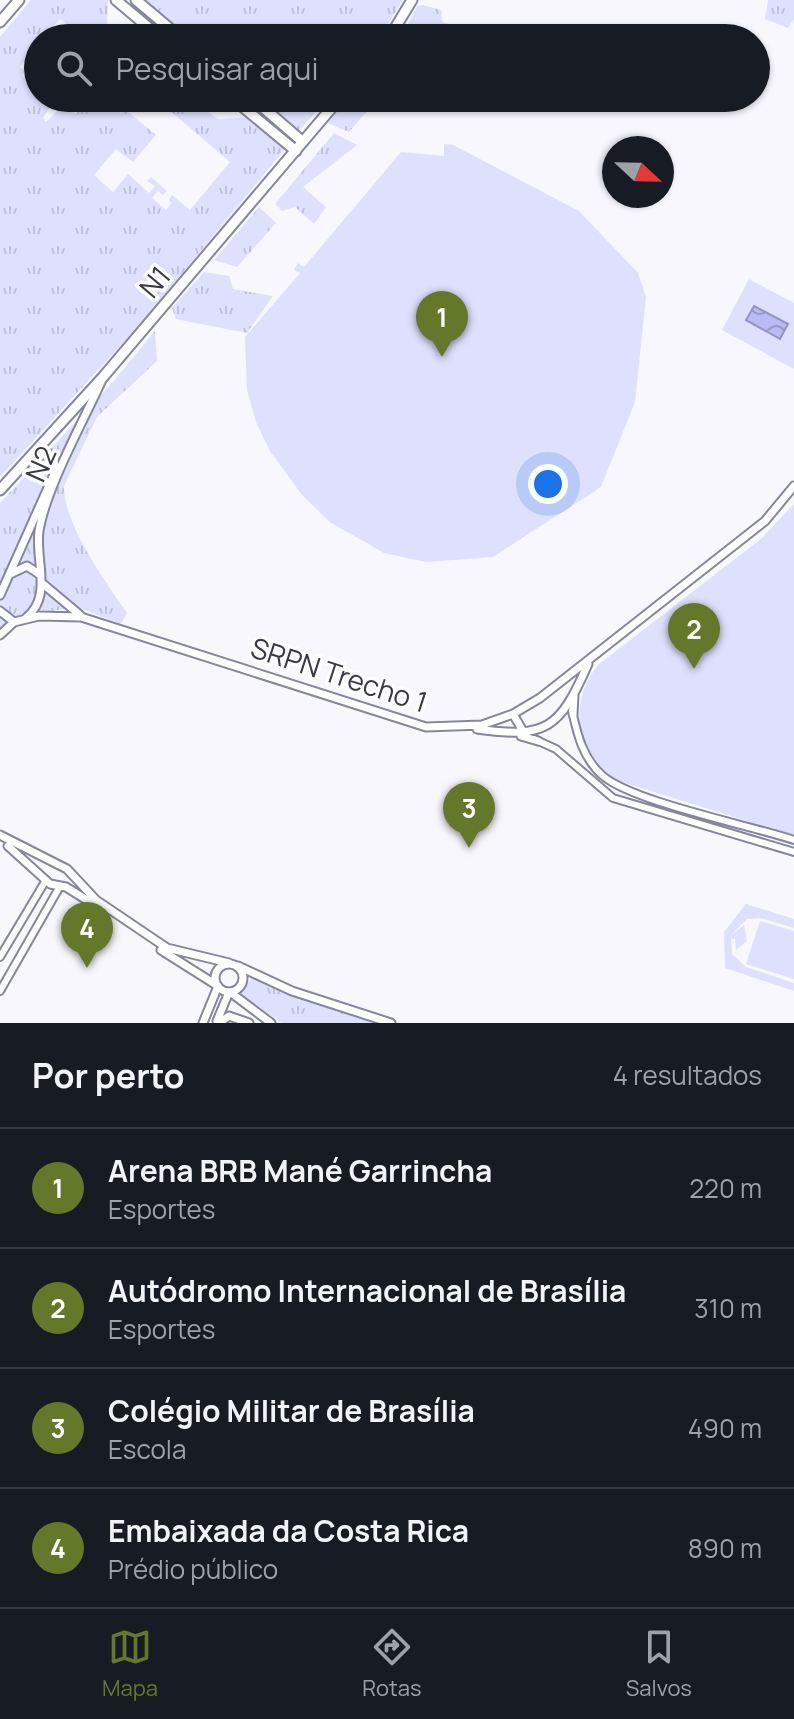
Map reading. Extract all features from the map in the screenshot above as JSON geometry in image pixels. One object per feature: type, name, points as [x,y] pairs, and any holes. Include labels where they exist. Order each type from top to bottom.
[{"type":"highway","points":[[0,22],[19,0]]},
{"type":"highway","points":[[116,0],[144,24]]},
{"type":"highway","points":[[136,0],[164,24]]},
{"type":"highway","points":[[397,24],[412,0]]},
{"type":"highway","points":[[249,112],[296,151]]},
{"type":"highway","points":[[269,112],[303,142]]},
{"type":"highway","name":"N1","points":[[0,490],[103,377],[328,112]]},
{"type":"highway","points":[[268,128],[276,118]]},
{"type":"main road","name":"N2","points":[[39,574],[38,541],[44,512],[103,377]]},
{"type":"main road","name":"N2","points":[[10,574],[55,472],[54,458],[49,454],[31,457]]},
{"type":"main road","name":"SRPN Trecho 1","points":[[14,622],[56,615],[81,617],[426,727],[467,727],[513,714],[560,683],[765,521],[794,486]]},
{"type":"main road","points":[[0,595],[10,574],[27,566],[39,574],[43,584],[40,601],[24,620]]},
{"type":"main road","name":"SRPN Trecho 1","points":[[43,584],[81,617]]},
{"type":"main road","points":[[0,611],[14,622],[0,635]]},
{"type":"main road","points":[[467,727],[526,734],[554,721],[570,700],[589,660]]},
{"type":"main road","points":[[560,683],[570,700]]},
{"type":"main road","points":[[573,714],[575,689]]},
{"type":"main road","points":[[513,714],[518,728],[526,734]]},
{"type":"main road","points":[[511,733],[538,741]]},
{"type":"main road","points":[[0,838],[71,874],[96,900],[167,948],[234,965],[292,991],[391,1023]]},
{"type":"main road","points":[[0,838],[45,878],[230,992],[271,1023]]},
{"type":"main road","points":[[45,878],[53,863]]},
{"type":"main road","points":[[62,888],[71,874]]},
{"type":"main road","points":[[203,1023],[218,986],[218,970],[234,965]]},
{"type":"main road","points":[[218,1023],[230,992],[243,981],[234,965]]},
{"type":"main road","points":[[218,1023],[229,1016],[249,1023]]},
{"type":"street","points":[[570,700],[581,744],[592,763],[616,784],[791,839],[787,848],[770,844]]},
{"type":"street","points":[[526,734],[556,749],[613,798],[794,852]]},
{"type":"street","points":[[0,957],[45,878]]},
{"type":"street","points":[[0,991],[62,888]]},
{"type":"green space","points":[[31,0],[108,0],[107,24],[66,24],[60,19],[56,24],[24,24],[24,62],[20,67],[24,70],[24,112],[47,112],[43,118],[46,122],[56,112],[128,112],[156,135],[133,162],[116,149],[94,175],[113,192],[128,174],[149,193],[155,186],[147,181],[151,177],[167,191],[163,195],[158,191],[152,198],[166,210],[172,203],[169,200],[172,195],[190,210],[230,162],[171,112],[209,112],[218,119],[249,117],[284,145],[284,150],[143,321],[0,477],[0,37]]},
{"type":"green space","points":[[139,0],[403,0],[388,24],[167,24]]},
{"type":"green space","points":[[768,0],[794,0],[794,19],[788,28],[765,19]]},
{"type":"green space","points":[[417,6],[441,10],[442,22],[448,24],[408,24]]},
{"type":"green space","points":[[273,112],[316,112],[298,132]]},
{"type":"green space","points":[[337,112],[366,112],[349,132],[328,123]]},
{"type":"green space","points":[[334,133],[357,145],[303,187],[326,207],[314,224],[295,207],[282,211],[275,204]]},
{"type":"green space","points":[[444,144],[453,145],[579,211],[638,273],[646,297],[635,402],[601,487],[493,557],[426,562],[384,553],[330,522],[302,495],[270,451],[256,422],[247,390],[245,337],[300,273],[294,270],[298,263],[304,267],[401,152],[444,156]]},
{"type":"green space","points":[[259,207],[276,223],[237,267],[214,260]]},
{"type":"green space","points":[[204,272],[229,276],[233,289],[273,296],[247,333],[176,319],[172,308]]},
{"type":"green space","points":[[749,279],[794,303],[794,369],[722,330]]},
{"type":"green space","points":[[155,331],[157,361],[97,417],[64,486],[70,518],[78,535],[127,613],[121,624],[77,607],[32,614],[0,628],[0,503],[112,383]]},
{"type":"green space","points":[[794,504],[794,836],[616,780],[592,755],[580,726],[580,711],[582,695],[598,665],[762,538]]},
{"type":"green space","points":[[746,904],[794,919],[794,928],[761,918],[747,919],[731,935],[744,925],[747,941],[736,950],[735,939],[731,938],[732,954],[746,967],[794,983],[794,991],[725,968],[724,932]]},
{"type":"green space","points":[[760,921],[794,931],[794,979],[746,964]]},
{"type":"green space","points":[[251,973],[291,994],[377,1023],[282,1023],[238,992],[250,980]]},
{"type":"water","points":[[754,306],[788,324],[780,339],[746,320]]},
{"type":"place","name":"Arena BRB Mané Garrincha","points":[[442,357]]},
{"type":"place","name":"Autódromo Internacional de Brasília","points":[[694,669]]},
{"type":"place","name":"Colégio Militar de Brasília","points":[[469,848]]},
{"type":"place","name":"Embaixada da Costa Rica","points":[[87,968]]}]
